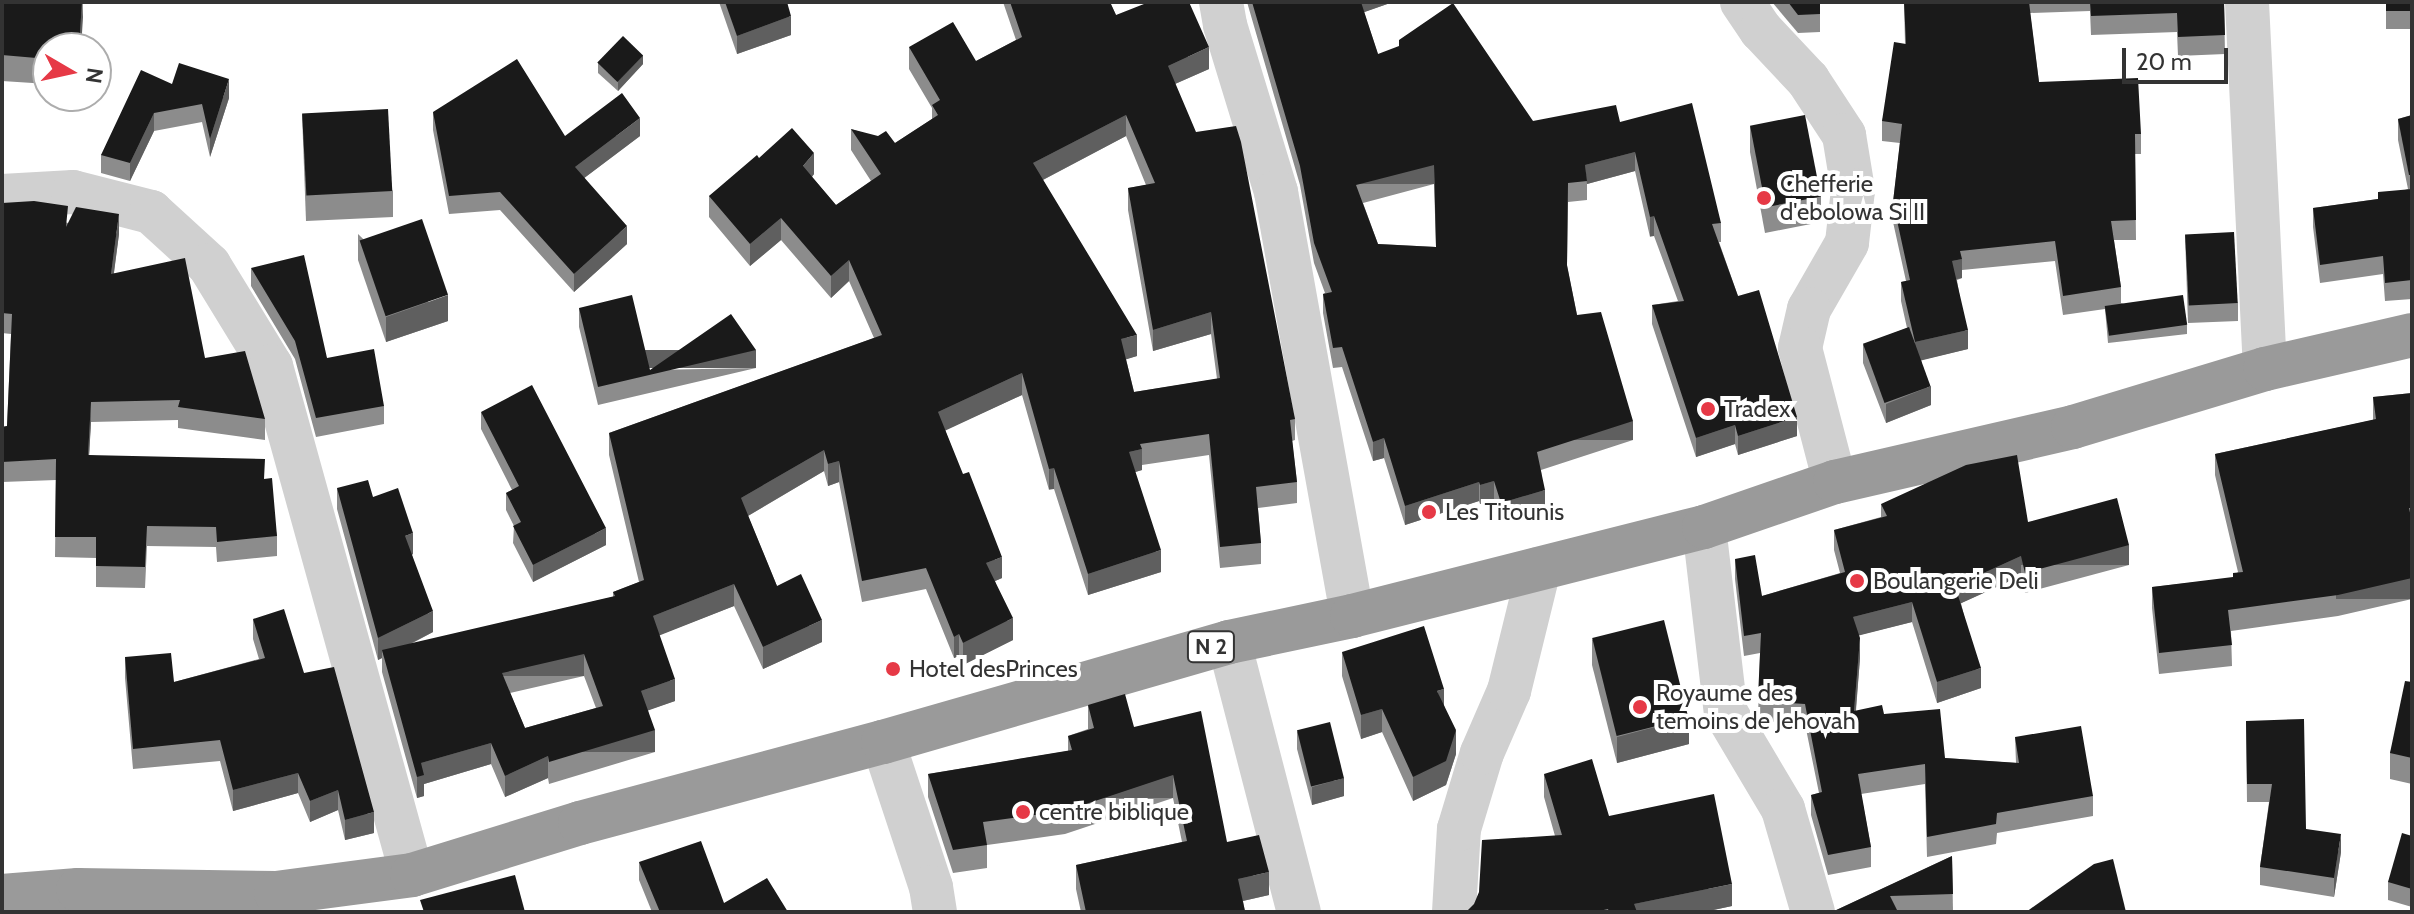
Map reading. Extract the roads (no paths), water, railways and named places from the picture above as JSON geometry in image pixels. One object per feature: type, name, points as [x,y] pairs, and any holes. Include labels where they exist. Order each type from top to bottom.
[{"type":"highway","name":"N 2","points":[[2,896],[79,901],[276,893],[412,875],[580,823],[883,742],[1229,642],[1352,616],[1704,527],[1835,482],[2073,427],[2265,369],[2412,335]]},
{"type":"street","points":[[1221,2],[1225,25],[1276,192],[1352,616]]},
{"type":"street","points":[[1742,2],[1761,30],[1808,80],[1844,135],[1853,190],[1847,243],[1809,309],[1800,348],[1835,482]]},
{"type":"street","points":[[2247,2],[2265,369]]},
{"type":"street","points":[[2,196],[73,192],[151,212],[209,265],[271,366],[412,875]]},
{"type":"street","points":[[1704,527],[1726,713],[1783,809],[1813,912]]},
{"type":"street","points":[[1454,912],[1459,829],[1482,753],[1509,691],[1539,569]]},
{"type":"street","points":[[1229,642],[1299,912]]},
{"type":"street","points":[[883,742],[931,887],[935,912]]},
{"type":"place","name":"Chefferie d'ebolowa Si II","points":[[1764,198]]},
{"type":"place","name":"Tradex","points":[[1708,409]]},
{"type":"place","name":"Les Titounis","points":[[1429,512]]},
{"type":"place","name":"Boulangerie Deli","points":[[1857,581]]},
{"type":"place","name":"Hotel desPrinces","points":[[893,669]]},
{"type":"place","name":"Royaume des temoins de Jehovah","points":[[1640,707]]},
{"type":"place","name":"centre biblique","points":[[1023,812]]}]
